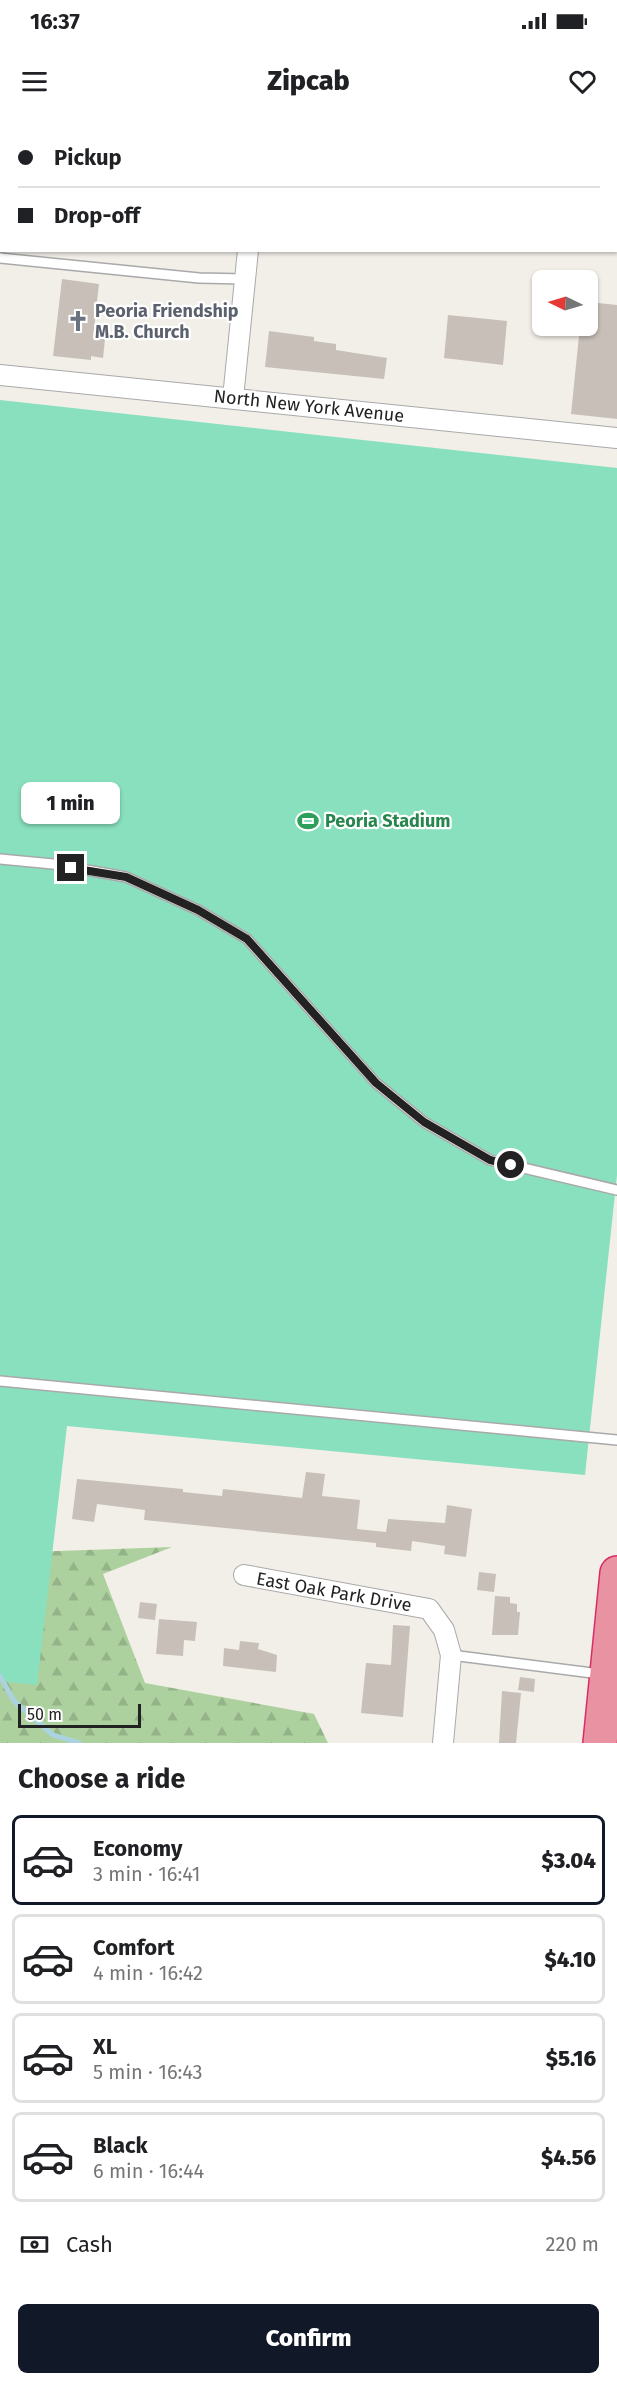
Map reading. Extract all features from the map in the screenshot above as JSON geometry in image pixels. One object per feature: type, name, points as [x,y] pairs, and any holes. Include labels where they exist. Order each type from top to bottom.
[{"type":"highway","points":[[600,1743],[609,1684],[617,1573]]},
{"type":"street","points":[[233,398],[248,252]]},
{"type":"street","name":"North New York Avenue","points":[[0,375],[617,438]]},
{"type":"street","name":"East Oak Park Drive","points":[[244,1575],[429,1609],[444,1630],[451,1655],[443,1743]]},
{"type":"lane","points":[[0,258],[200,278],[245,279]]},
{"type":"lane","points":[[0,860],[53,864],[126,877],[198,910],[247,939],[376,1083],[424,1122],[490,1160],[617,1190]]},
{"type":"lane","points":[[0,1381],[617,1440]]},
{"type":"lane","points":[[451,1655],[609,1684]]},
{"type":"green space","name":"Peoria Stadium","points":[[0,400],[617,468],[617,1175],[585,1475],[67,1426],[37,1685],[0,1681]]},
{"type":"green space","points":[[172,1547],[103,1574],[145,1683],[314,1714],[328,1743],[0,1743],[0,1598],[30,1552]]},
{"type":"building","points":[[62,279],[99,284],[93,338],[105,339],[103,358],[91,356],[91,360],[53,356]]},
{"type":"building","points":[[598,303],[617,305],[617,419],[571,414],[579,336],[598,336]]},
{"type":"building","points":[[448,315],[507,321],[503,365],[444,358]]},
{"type":"building","points":[[269,331],[314,337],[314,341],[336,344],[336,350],[387,358],[384,379],[265,367]]},
{"type":"building","points":[[306,1472],[325,1474],[322,1496],[360,1500],[357,1529],[386,1532],[388,1519],[445,1523],[447,1505],[472,1509],[466,1557],[444,1554],[445,1546],[412,1541],[411,1551],[376,1547],[376,1543],[144,1520],[145,1510],[97,1504],[94,1522],[72,1519],[77,1479],[183,1489],[183,1492],[222,1496],[223,1489],[302,1498]]},
{"type":"building","points":[[479,1572],[496,1574],[494,1592],[477,1590]]},
{"type":"building","points":[[495,1596],[510,1597],[510,1603],[517,1604],[517,1612],[520,1612],[518,1635],[492,1635]]},
{"type":"building","points":[[140,1602],[157,1604],[155,1620],[138,1618]]},
{"type":"building","points":[[159,1619],[197,1622],[195,1641],[184,1640],[183,1656],[156,1654]]},
{"type":"building","points":[[393,1625],[410,1626],[403,1717],[361,1713],[366,1663],[391,1665]]},
{"type":"building","points":[[240,1641],[259,1643],[258,1649],[277,1655],[276,1672],[223,1666],[224,1648],[239,1650]]},
{"type":"building","points":[[520,1677],[535,1679],[534,1692],[518,1690]]},
{"type":"building","points":[[502,1691],[521,1693],[516,1743],[499,1743]]},
{"type":"waterway","points":[[0,1676],[14,1701],[53,1735],[79,1743]]},
{"type":"place","name":"Peoria Friendship M.B. Church","points":[[78,321]]},
{"type":"place","name":"Peoria Stadium","points":[[308,821]]},
{"type":"route","points":[[71,868],[126,877],[198,910],[247,939],[279,971],[376,1083],[424,1122],[490,1160],[511,1165]]}]
